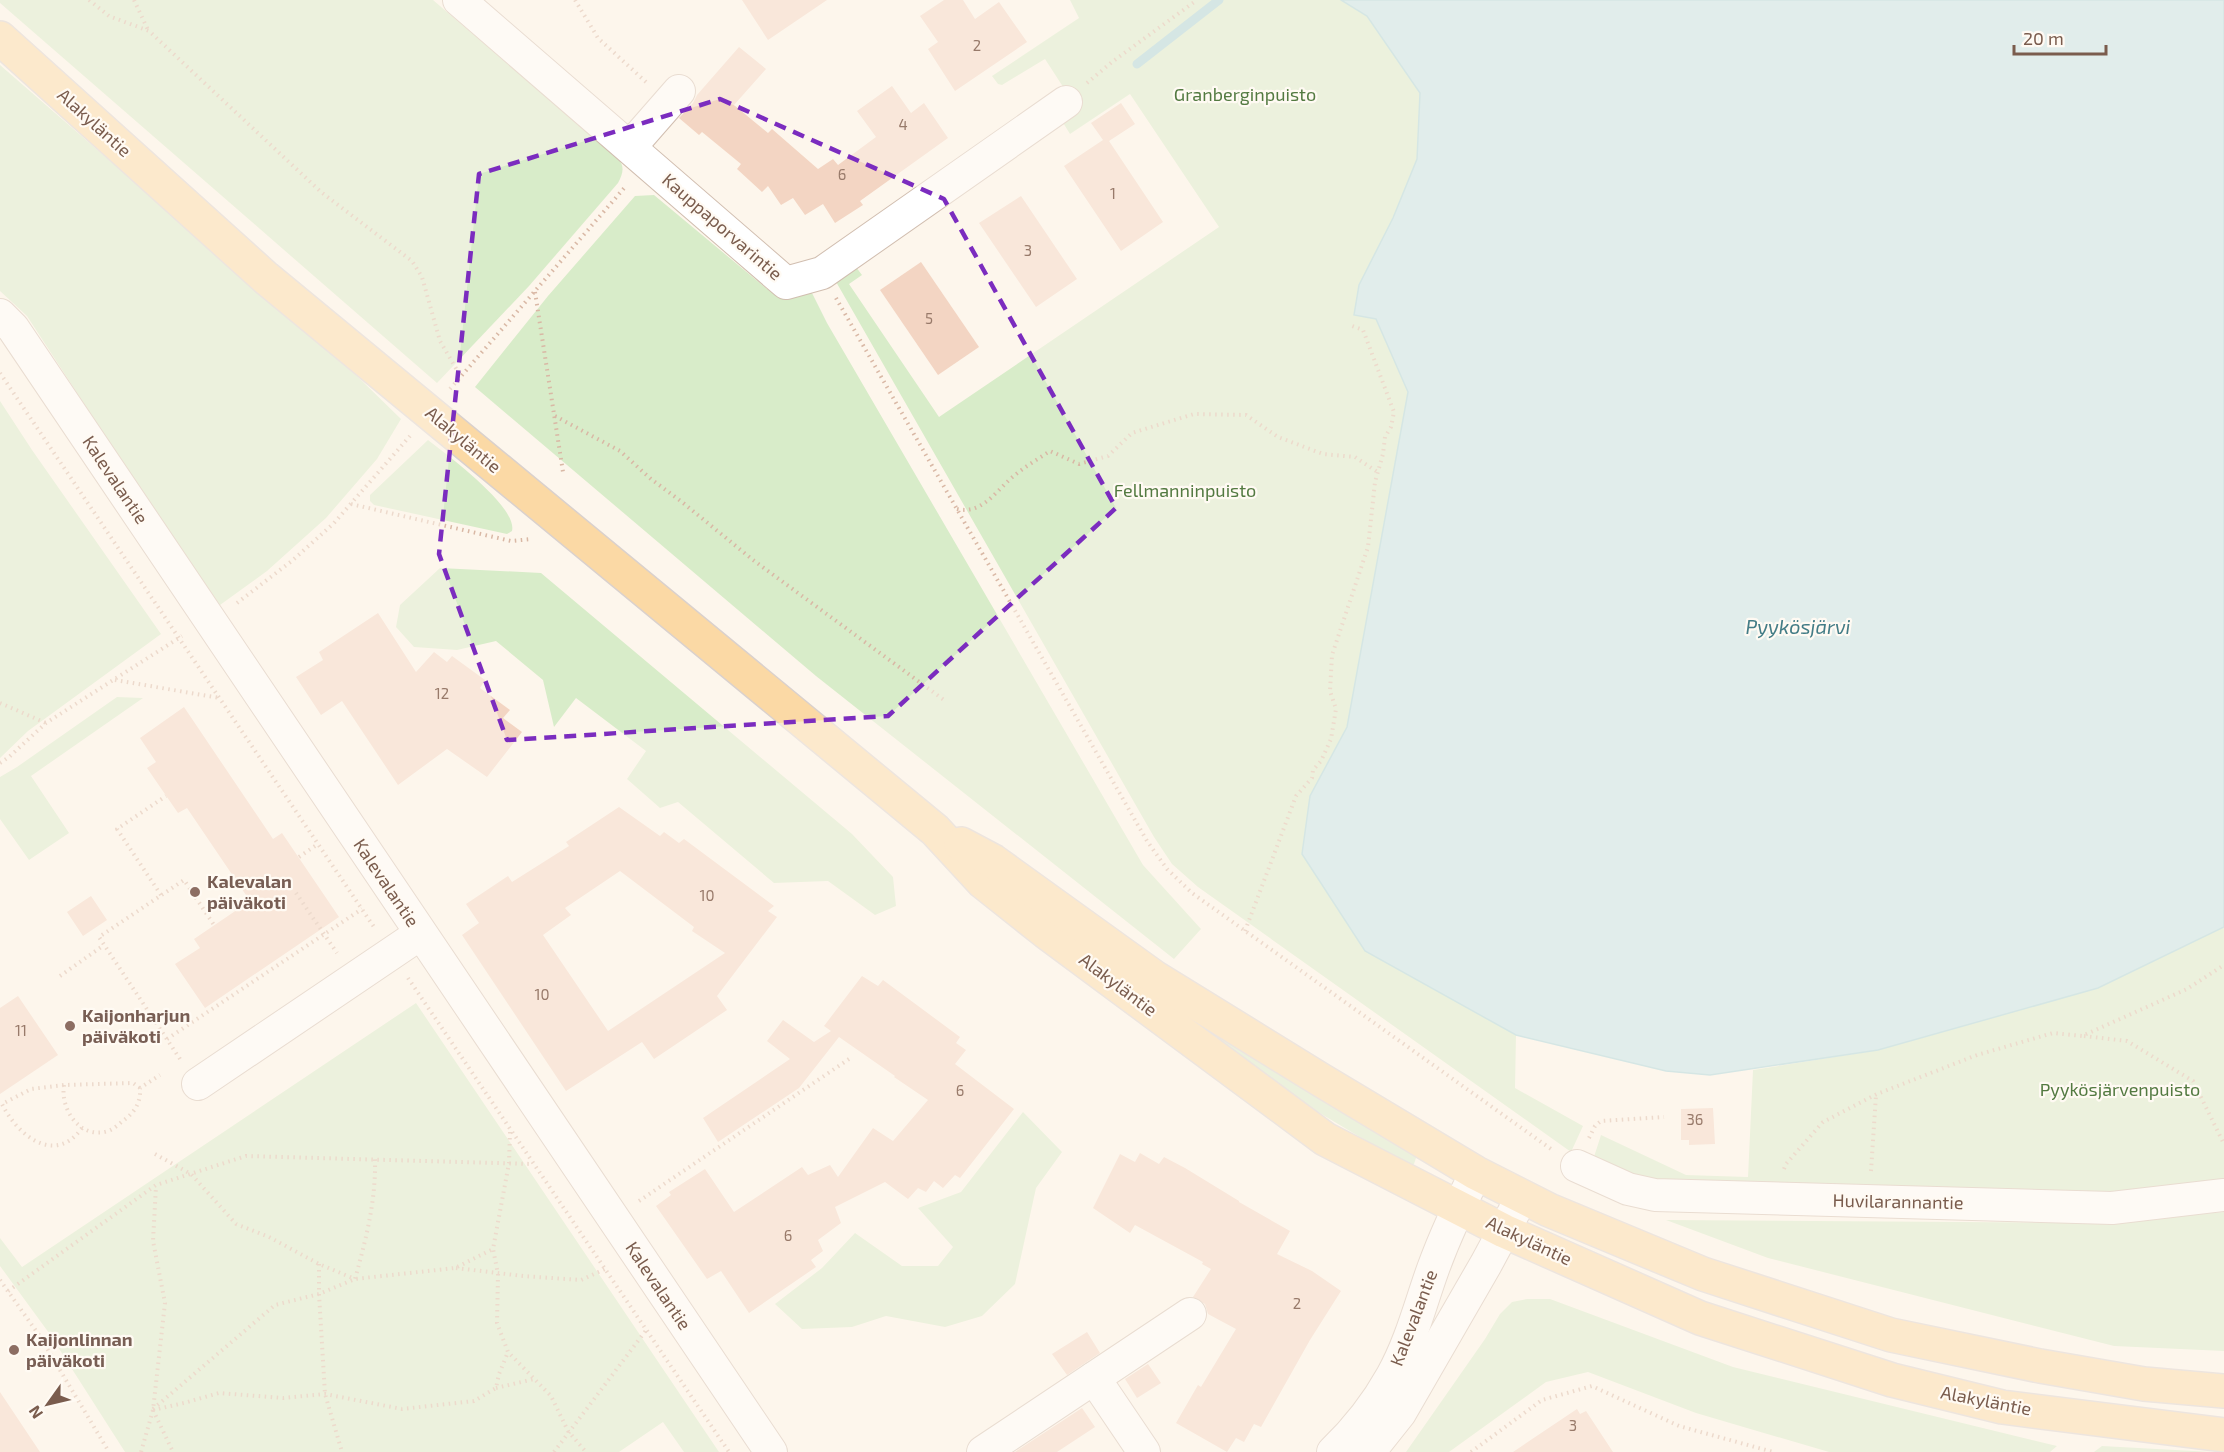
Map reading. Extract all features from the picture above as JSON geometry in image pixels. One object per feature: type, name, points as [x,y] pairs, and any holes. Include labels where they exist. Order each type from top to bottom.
[{"type":"main road","name":"Alakyläntie","points":[[0,38],[266,278],[935,830],[983,882],[1046,932],[1325,1139],[1504,1232],[1700,1318],[1892,1380],[2002,1407],[2224,1435]]},
{"type":"main road","name":"Alakyläntie","points":[[935,830],[993,861],[1154,976],[1321,1080],[1476,1173],[1550,1210],[1703,1274],[1891,1335],[2040,1366],[2144,1384],[2224,1391]]},
{"type":"street","name":"Kauppaporvarintie","points":[[459,0],[786,283],[822,273],[1066,102]]},
{"type":"street","points":[[638,154],[674,96]]},
{"type":"street","name":"Kalevalantie","points":[[0,315],[13,328],[771,1452]]},
{"type":"street","points":[[198,1084],[420,934]]},
{"type":"street","name":"Huvilarannantie","points":[[1583,1152],[1628,1189],[1648,1194],[2112,1208],[2224,1195]]},
{"type":"street","name":"Kalevalantie","points":[[1334,1452],[1350,1436],[1392,1376],[1417,1321],[1433,1270],[1458,1208],[1476,1173]]},
{"type":"street","name":"Kalevalantie","points":[[1369,1452],[1400,1413],[1522,1197]]},
{"type":"street","points":[[983,1452],[1190,1314]]},
{"type":"street","points":[[1094,1378],[1144,1452]]},
{"type":"path","points":[[89,0],[109,16],[149,31]]},
{"type":"path","points":[[134,0],[149,31],[321,192],[412,261],[422,278],[440,341],[460,377]]},
{"type":"path","points":[[574,0],[598,38],[674,96]]},
{"type":"path","points":[[1112,62],[1197,0]]},
{"type":"path","points":[[448,391],[535,291],[638,154]]},
{"type":"path","points":[[822,273],[1147,841],[1167,869],[1192,893],[1245,931],[1583,1152],[1595,1126],[1600,1121],[1664,1117]]},
{"type":"path","points":[[535,291],[563,472]]},
{"type":"path","points":[[1245,931],[1296,796],[1312,778],[1313,770],[1321,761],[1331,739],[1336,709],[1330,691],[1332,655],[1368,547],[1373,492],[1379,473],[1385,437],[1391,427],[1394,412],[1364,330],[1352,326]]},
{"type":"path","points":[[0,373],[729,1452]]},
{"type":"path","points":[[957,509],[967,511],[987,502],[1013,476],[1050,451],[1079,464],[1108,456],[1132,433],[1194,414],[1246,415],[1278,437],[1323,454],[1355,458],[1379,473]]},
{"type":"path","points":[[555,416],[620,451],[651,479],[753,560],[944,700]]},
{"type":"path","points":[[351,504],[511,541],[543,539]]},
{"type":"path","points":[[114,680],[220,698]]},
{"type":"path","points":[[0,703],[46,723]]},
{"type":"path","points":[[161,895],[117,829],[166,795]]},
{"type":"path","points":[[299,857],[318,844]]},
{"type":"path","points":[[198,1084],[99,937],[184,880],[214,925]]},
{"type":"path","points":[[296,892],[354,979]]},
{"type":"path","points":[[167,1039],[362,909]]},
{"type":"path","points":[[60,976],[104,945]]},
{"type":"path","points":[[2082,1036],[2187,989],[2224,965]]},
{"type":"path","points":[[1773,1199],[1786,1164],[1823,1122],[1876,1094],[1977,1055],[2053,1033],[2127,1041],[2193,1081],[2224,1144]]},
{"type":"path","points":[[637,1202],[852,1057]]},
{"type":"path","points":[[64,1084],[64,1103],[68,1114],[82,1128],[100,1132],[110,1131],[127,1117],[138,1104],[140,1088],[160,1075]]},
{"type":"path","points":[[82,1128],[70,1140],[58,1144],[44,1144],[30,1140],[18,1130],[2,1104],[31,1089],[64,1084],[133,1083],[140,1088]]},
{"type":"path","points":[[1869,1202],[1876,1094]]},
{"type":"path","points":[[510,1131],[509,1163],[493,1249],[498,1274],[497,1323],[508,1352],[552,1396],[568,1431],[586,1452]]},
{"type":"path","points":[[154,1154],[191,1174],[236,1224],[269,1237],[319,1264],[355,1279]]},
{"type":"path","points":[[8,1291],[156,1185],[246,1156],[533,1164]]},
{"type":"path","points":[[355,1279],[368,1231],[375,1184],[375,1159]]},
{"type":"path","points":[[141,1452],[153,1410],[165,1304],[153,1241],[156,1185]]},
{"type":"path","points":[[454,1268],[493,1249]]},
{"type":"path","points":[[319,1264],[318,1294],[325,1394],[342,1452]]},
{"type":"path","points":[[153,1410],[274,1305],[318,1294],[355,1279],[454,1268],[498,1274],[581,1280],[605,1269]]},
{"type":"path","points":[[0,1280],[39,1335],[109,1452]]},
{"type":"path","points":[[554,1452],[646,1329]]},
{"type":"path","points":[[496,1388],[508,1352]]},
{"type":"path","points":[[153,1410],[219,1393],[283,1398],[325,1394],[402,1409],[474,1401],[496,1388],[534,1379]]},
{"type":"path","points":[[1471,1452],[1542,1400],[1592,1386],[1679,1426],[1773,1452]]},
{"type":"path","points":[[153,1410],[173,1452]]},
{"type":"highlighted area","points":[[720,99],[944,199],[1116,508],[888,716],[507,740],[439,554],[479,174]]},
{"type":"green space","points":[[0,0],[433,0],[618,158],[622,164],[622,173],[618,183],[529,286],[437,383],[0,3]]},
{"type":"green space","name":"Fellmanninpuisto","points":[[1070,0],[1341,0],[1367,16],[1420,93],[1417,159],[1354,315],[1376,319],[1408,392],[1347,727],[1310,796],[1365,951],[1516,1035],[1515,1088],[1583,1126],[1571,1152],[1198,887],[1172,864],[1154,837],[835,280],[853,263],[862,275],[849,284],[939,417],[1219,227],[1130,94],[1070,134],[1062,121],[1078,110],[1045,59],[1002,85],[998,84],[992,76],[1079,18]]},
{"type":"green space","points":[[0,65],[358,377],[401,419],[377,459],[326,518],[267,571],[220,605],[185,559],[27,316],[0,291]]},
{"type":"green space","points":[[654,195],[767,289],[812,293],[827,323],[1143,865],[1201,929],[1174,959],[816,676],[475,387],[548,296],[635,196]]},
{"type":"green space","points":[[0,401],[161,634],[28,731],[0,758]]},
{"type":"green space","points":[[428,440],[493,495],[511,521],[512,531],[507,534],[374,505],[370,501],[370,495]]},
{"type":"green space","points":[[440,568],[541,573],[852,834],[893,877],[896,906],[875,915],[828,881],[774,883],[678,802],[660,808],[627,779],[646,751],[576,698],[554,727],[543,680],[496,641],[457,650],[414,647],[396,627],[400,605]]},
{"type":"green space","points":[[117,697],[143,698],[31,776],[69,833],[29,860],[0,819],[0,777]]},
{"type":"green space","name":"Pyykösjärvenpuisto","points":[[2224,927],[2224,1185],[2114,1196],[1658,1185],[1592,1163],[1601,1135],[1686,1175],[1748,1177],[1753,1070],[1878,1050],[2098,988]]},
{"type":"green space","points":[[416,1003],[719,1452],[684,1452],[663,1422],[619,1452],[125,1452],[49,1333],[0,1266],[0,1238],[22,1267]]},
{"type":"green space","points":[[1216,1035],[1417,1155],[1414,1164],[1410,1167],[1308,1106],[1217,1040]]},
{"type":"green space","points":[[1023,1112],[1062,1152],[1036,1188],[1015,1284],[982,1316],[945,1327],[886,1316],[852,1327],[802,1329],[775,1304],[822,1268],[855,1233],[902,1266],[938,1266],[953,1247],[918,1208],[961,1192]]},
{"type":"green space","points":[[2224,1212],[2224,1351],[2114,1346],[1768,1258],[1666,1220],[2101,1223]]},
{"type":"green space","points":[[1527,1299],[1550,1299],[1733,1367],[2057,1446],[2050,1452],[1829,1452],[1696,1413],[1588,1372],[1546,1382],[1449,1452],[1406,1452],[1500,1314],[1512,1302]]},
{"type":"green space","points":[[2102,1446],[2212,1452],[2094,1452]]},
{"type":"water","name":"Pyykösjärvi","points":[[1341,0],[2224,0],[2224,927],[2098,988],[1878,1050],[1710,1075],[1666,1071],[1516,1035],[1365,951],[1302,854],[1310,796],[1347,727],[1408,392],[1376,319],[1354,315],[1359,285],[1393,218],[1417,159],[1420,93],[1367,16]]},
{"type":"building","points":[[742,0],[827,0],[768,40]]},
{"type":"building","points":[[944,0],[963,0],[975,19],[999,2],[1027,42],[955,91],[928,49],[938,42],[920,16]]},
{"type":"building","points":[[739,47],[766,69],[734,105],[768,133],[772,129],[818,169],[833,159],[838,165],[876,137],[857,111],[892,86],[911,113],[924,103],[948,138],[860,201],[863,205],[835,223],[823,204],[805,215],[793,198],[781,205],[768,186],[762,192],[737,169],[741,164],[702,132],[699,135],[679,118]]},
{"type":"building","points":[[1121,103],[1135,124],[1109,141],[1163,222],[1121,251],[1064,166],[1103,140],[1091,123]]},
{"type":"building","points":[[1021,196],[1077,279],[1036,307],[979,223]]},
{"type":"building","points":[[921,262],[979,347],[938,375],[880,290]]},
{"type":"building","points":[[378,613],[416,672],[434,652],[447,662],[452,656],[485,680],[480,688],[510,710],[503,718],[522,732],[487,777],[447,749],[398,785],[342,701],[321,715],[296,677],[323,660],[319,652]]},
{"type":"building","points":[[184,707],[273,839],[282,833],[339,917],[205,1008],[175,964],[200,948],[194,939],[250,901],[187,808],[178,813],[147,768],[156,762],[140,738]]},
{"type":"building","points":[[619,807],[660,836],[664,832],[679,843],[684,839],[774,906],[768,911],[777,917],[717,996],[727,1010],[654,1059],[642,1042],[566,1091],[462,935],[479,923],[466,904],[508,876],[512,882],[569,846],[566,842]],"holes":[[[620,871],[694,927],[692,931],[725,953],[608,1031],[543,935],[571,915],[565,908]]]},
{"type":"building","points":[[91,896],[107,920],[83,936],[67,912]]},
{"type":"building","points":[[862,976],[878,986],[883,980],[960,1037],[956,1043],[966,1050],[955,1064],[1014,1109],[960,1178],[955,1175],[943,1188],[934,1181],[926,1192],[918,1188],[908,1199],[885,1182],[835,1207],[841,1223],[818,1240],[823,1251],[811,1260],[816,1267],[749,1313],[721,1271],[707,1279],[656,1206],[671,1195],[669,1192],[705,1169],[734,1212],[802,1167],[808,1175],[830,1165],[838,1177],[873,1128],[893,1141],[928,1100],[839,1037],[799,1088],[718,1142],[703,1118],[790,1059],[767,1041],[783,1020],[814,1042],[831,1031],[824,1026]]},
{"type":"building","points":[[18,996],[58,1055],[0,1094],[0,1008]]},
{"type":"building","points":[[1713,1108],[1715,1144],[1689,1145],[1689,1140],[1681,1140],[1681,1109]]},
{"type":"building","points":[[1140,1153],[1159,1164],[1164,1157],[1290,1231],[1277,1254],[1312,1271],[1341,1291],[1310,1340],[1261,1427],[1254,1424],[1244,1442],[1236,1438],[1227,1452],[1176,1423],[1198,1385],[1201,1387],[1236,1329],[1208,1314],[1205,1304],[1193,1297],[1211,1269],[1202,1264],[1203,1262],[1135,1225],[1130,1233],[1093,1208],[1120,1154],[1135,1162]]},
{"type":"building","points":[[1087,1332],[1100,1353],[1067,1375],[1052,1354]]},
{"type":"building","points":[[1148,1364],[1161,1383],[1137,1398],[1125,1379]]},
{"type":"building","name":"Kaijonlinnan päiväkoti","points":[[0,1392],[40,1452],[0,1452]]},
{"type":"building","points":[[1082,1408],[1095,1427],[1057,1452],[1015,1452]]},
{"type":"building","points":[[1577,1409],[1580,1414],[1586,1411],[1613,1452],[1513,1452]]},
{"type":"waterway","points":[[1137,64],[1219,0]]},
{"type":"place","name":"Kalevalan päiväkoti","points":[[195,892]]},
{"type":"place","name":"Kaijonharjun päiväkoti","points":[[70,1026]]},
{"type":"place","name":"Kaijonlinnan päiväkoti","points":[[14,1350]]},
{"type":"park label","name":"Granberginpuisto","points":[[1245,95]]}]
